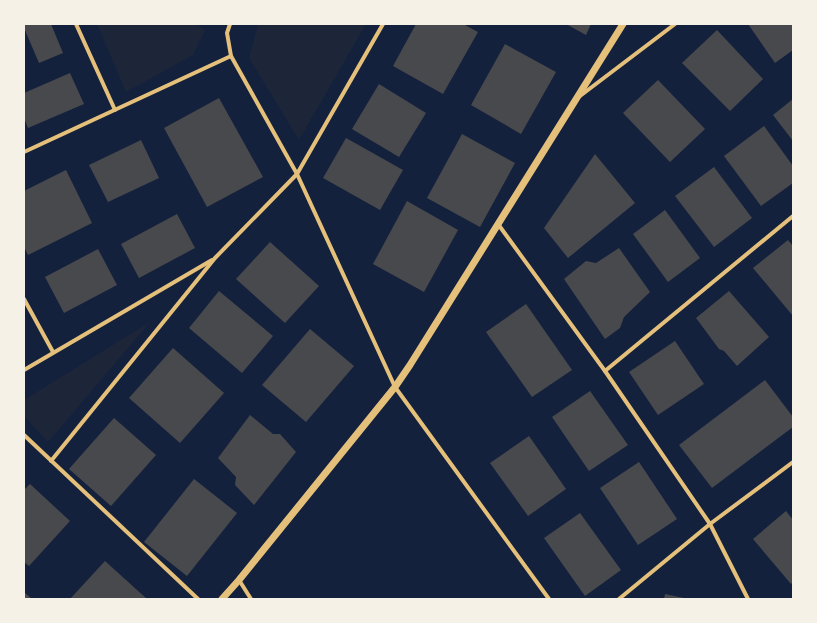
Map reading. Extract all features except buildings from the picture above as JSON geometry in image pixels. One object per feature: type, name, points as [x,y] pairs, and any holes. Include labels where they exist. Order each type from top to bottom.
[{"type":"street","points":[[76,24],[114,110]]},
{"type":"street","points":[[230,24],[227,33],[231,56],[297,174],[395,387],[549,599]]},
{"type":"street","points":[[51,461],[215,258],[297,174],[383,24]]},
{"type":"street","points":[[222,599],[395,387],[623,24]]},
{"type":"street","points":[[576,99],[675,24]]},
{"type":"street","points":[[24,152],[231,56]]},
{"type":"street","points":[[605,372],[793,216]]},
{"type":"street","points":[[498,224],[605,372],[710,524],[748,599]]},
{"type":"street","points":[[24,370],[215,258]]},
{"type":"street","points":[[24,299],[54,352]]},
{"type":"street","points":[[24,436],[198,599]]},
{"type":"street","points":[[619,599],[710,524],[793,462]]},
{"type":"street","points":[[239,580],[252,599]]},
{"type":"shaded area","points":[[97,24],[196,24],[205,30],[193,55],[126,92]]},
{"type":"shaded area","points":[[258,24],[366,24],[299,140],[249,58]]},
{"type":"shaded area","points":[[150,322],[48,442],[24,416],[24,400]]}]
